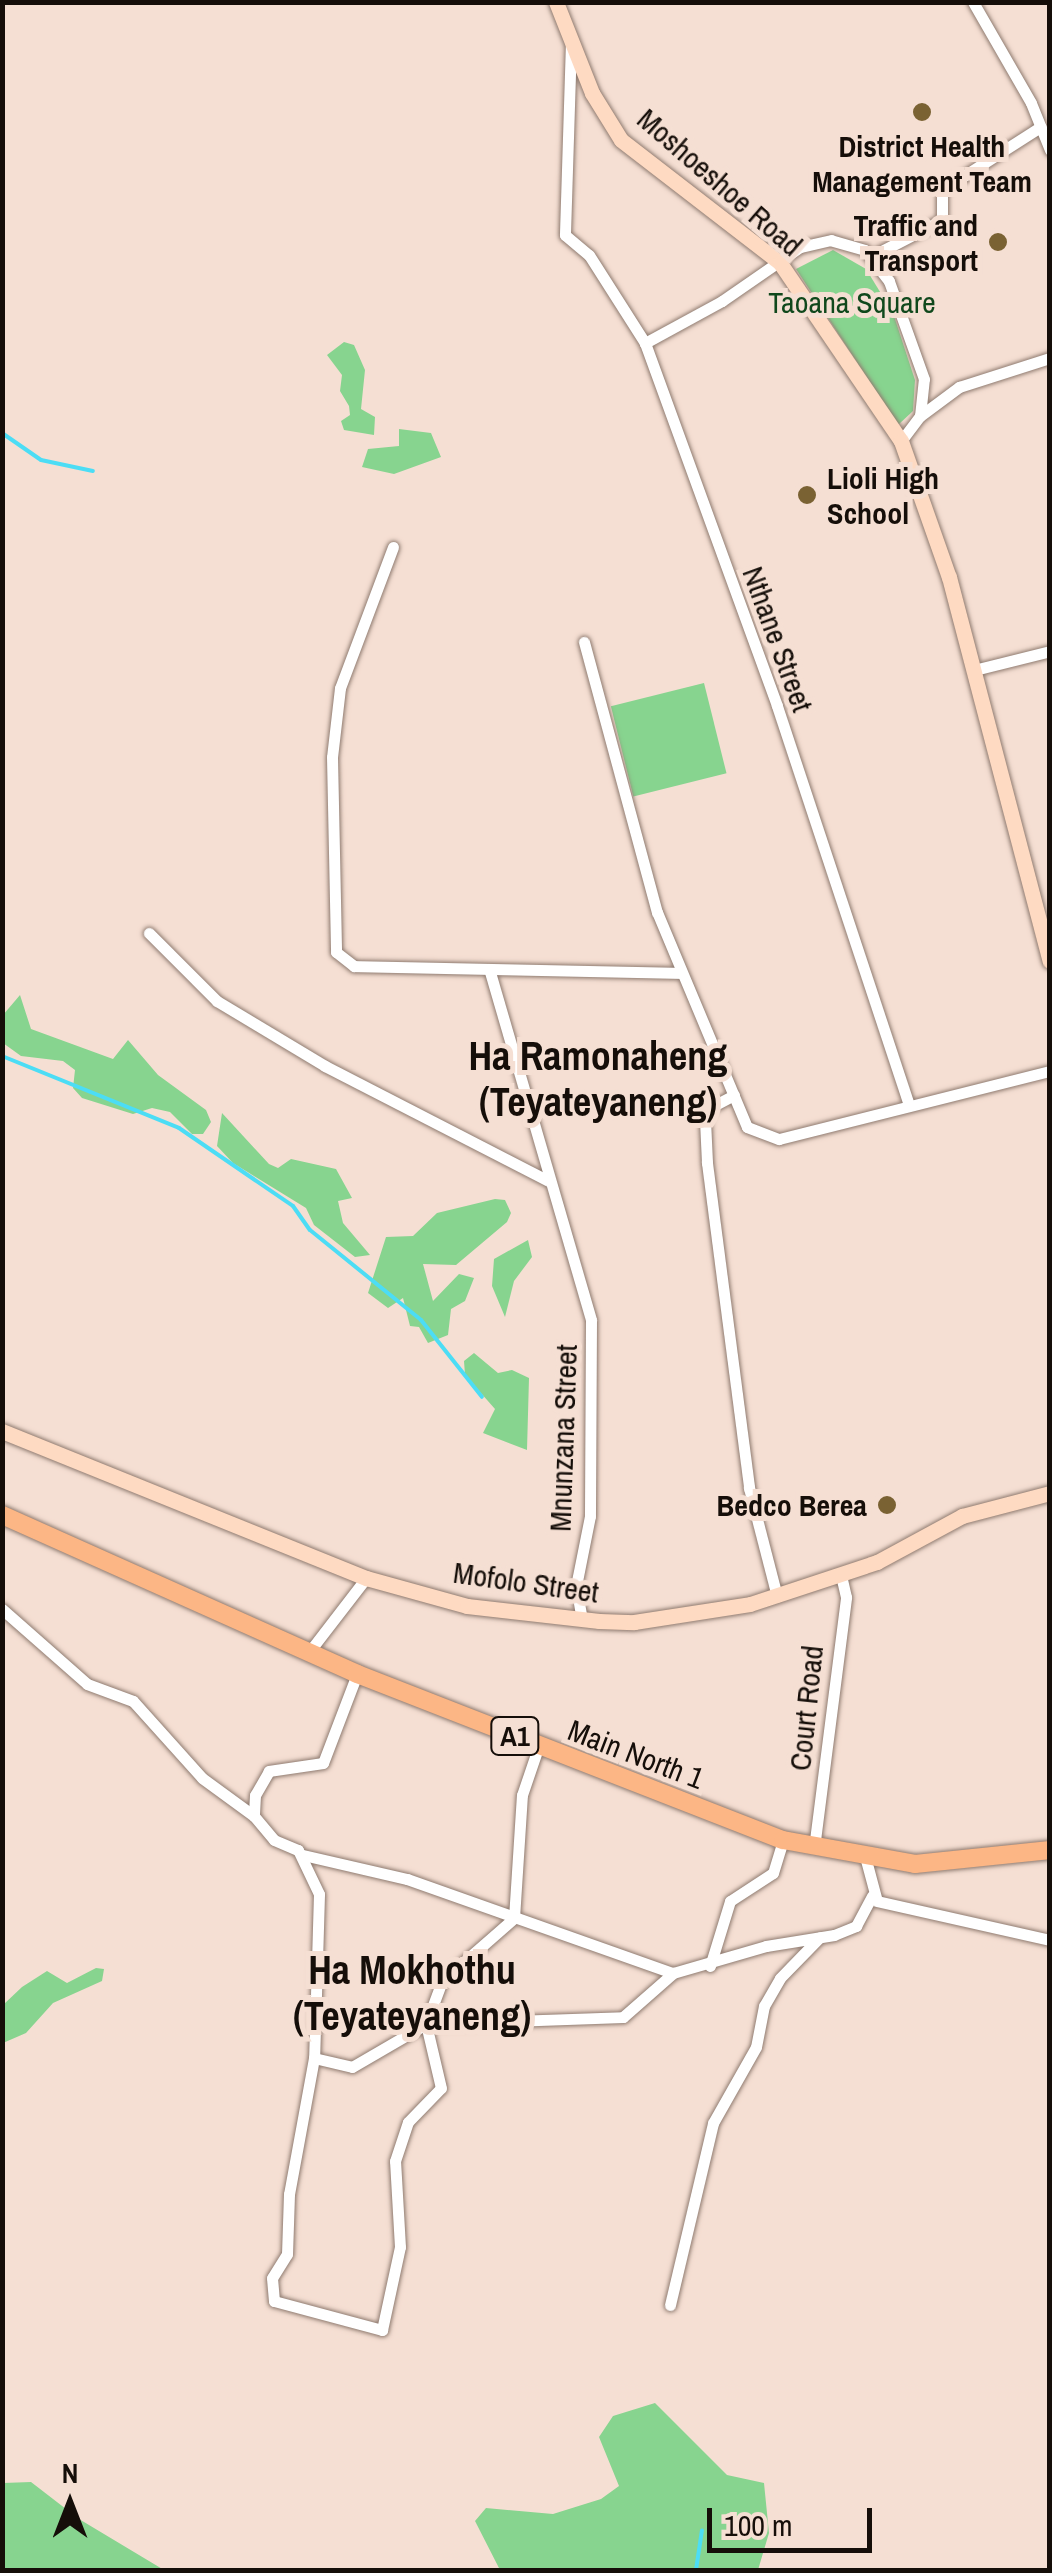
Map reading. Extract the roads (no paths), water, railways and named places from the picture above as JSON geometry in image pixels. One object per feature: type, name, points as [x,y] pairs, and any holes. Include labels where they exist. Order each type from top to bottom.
[{"type":"main road","name":"Main North 1","points":[[2,1514],[357,1674],[783,1840],[866,1860],[975,1862],[1050,1850]]},
{"type":"street","name":"Moshoeshoe Road","points":[[556,2],[571,42],[621,140],[780,263],[900,442],[974,670],[1044,924],[1050,961]]},
{"type":"street","points":[[973,2],[1050,150]]},
{"type":"street","name":"Nthane Street","points":[[571,42],[565,235],[589,255],[645,343],[777,706],[908,1103]]},
{"type":"street","points":[[870,257],[942,220],[942,190],[1040,128]]},
{"type":"street","points":[[645,343],[780,263],[800,246],[830,240],[870,257],[888,281],[924,379],[920,416]]},
{"type":"street","points":[[900,442],[920,416],[958,387],[1050,358]]},
{"type":"street","points":[[393,547],[340,688],[332,757],[336,952],[354,966],[490,972],[678,973]]},
{"type":"street","points":[[584,642],[678,973],[747,1126],[780,1139],[908,1103],[1050,1070]]},
{"type":"street","points":[[974,670],[1050,651]]},
{"type":"street","points":[[148,933],[232,1011],[547,1180]]},
{"type":"street","name":"Mnunzana Street","points":[[490,972],[547,1180],[591,1320],[590,1516],[576,1586],[582,1619]]},
{"type":"street","points":[[734,1095],[711,1107],[705,1120],[707,1163],[749,1488],[777,1596]]},
{"type":"street","name":"Mofolo Street","points":[[2,1430],[366,1578],[467,1606],[582,1619],[645,1621],[777,1596],[841,1575],[962,1516],[1050,1494]]},
{"type":"street","name":"Court Road","points":[[814,1848],[846,1597],[841,1575]]},
{"type":"street","points":[[309,1652],[366,1578]]},
{"type":"street","points":[[2,1609],[87,1684],[133,1701],[202,1778],[254,1816],[274,1840],[302,1855],[407,1879],[673,1973],[856,1926],[872,1896],[866,1860]]},
{"type":"street","points":[[254,1816],[256,1795],[269,1771],[322,1762],[357,1674]]},
{"type":"street","points":[[302,1855],[319,1894],[314,2058],[289,2194],[287,2254],[272,2278],[274,2302],[382,2330],[400,2247],[395,2161],[408,2122],[441,2088],[426,2024],[442,1982],[514,1918],[522,1795],[539,1746]]},
{"type":"street","points":[[710,1966],[730,1900],[773,1873],[783,1840]]},
{"type":"street","points":[[872,1896],[899,1908],[1050,1940]]},
{"type":"street","points":[[670,2305],[713,2124],[756,2047],[764,2006],[780,1978],[820,1936]]},
{"type":"street","points":[[314,2058],[352,2067],[426,2024],[623,2018],[673,1973]]},
{"type":"waterway","points":[[2,433],[41,460],[93,471]]},
{"type":"waterway","points":[[2,1056],[179,1128],[293,1206],[310,1230],[421,1320],[482,1397]]},
{"type":"waterway","points":[[696,2570],[702,2530]]},
{"type":"place","name":"District Health Management Team","points":[[922,112]]},
{"type":"place","name":"Traffic and Transport","points":[[998,242]]},
{"type":"place","name":"Lioli High School","points":[[807,495]]},
{"type":"place","name":"Bedco Berea","points":[[887,1505]]},
{"type":"district","name":"Ha Ramonaheng (Teyateyaneng)","points":[[598,1079]]},
{"type":"district","name":"Ha Mokhothu (Teyateyaneng)","points":[[412,1993]]},
{"type":"park label","name":"Taoana Square","points":[[852,302]]}]
